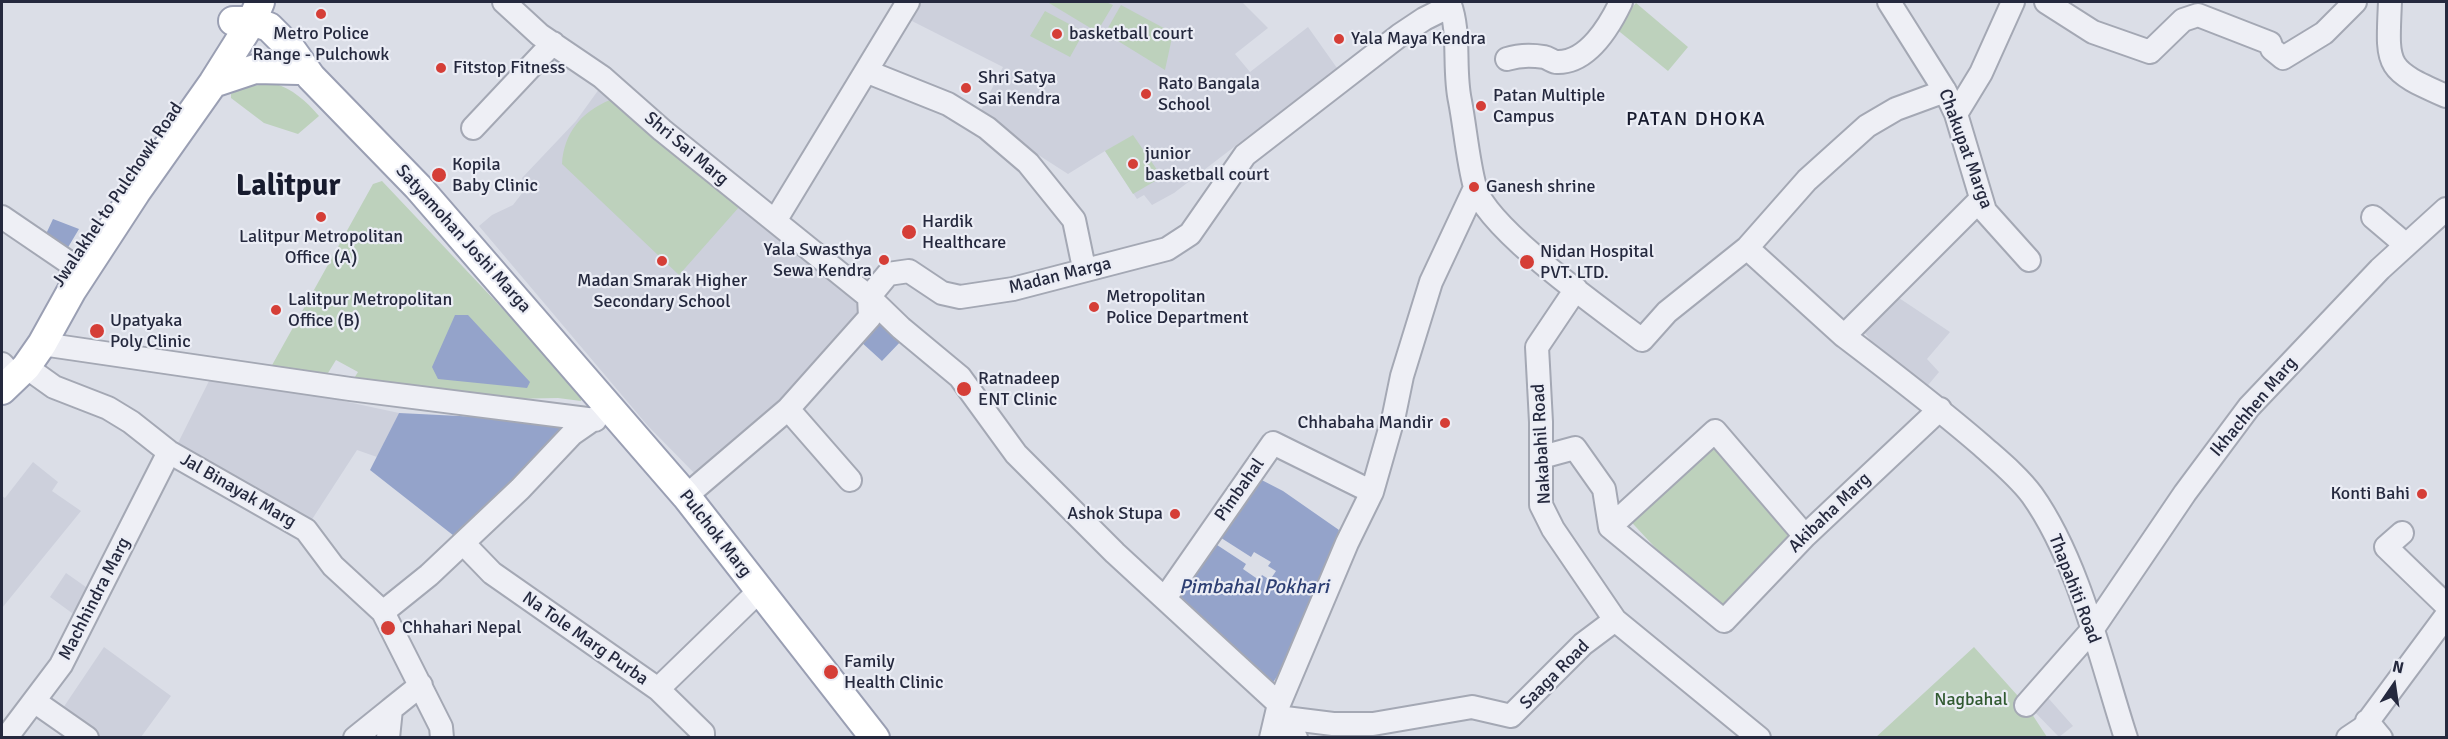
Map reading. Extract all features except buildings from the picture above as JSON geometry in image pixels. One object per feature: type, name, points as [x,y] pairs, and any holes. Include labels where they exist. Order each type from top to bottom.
[{"type":"main road","points":[[213,83],[255,69],[304,71],[279,2]]},
{"type":"main road","points":[[7,371],[42,344],[72,290],[213,83],[247,9]]},
{"type":"main road","name":"Satyamohan Joshi Marga","points":[[247,9],[269,27],[304,71],[418,187],[603,413]]},
{"type":"main road","name":"Jwalakhel to Pulchowk Road","points":[[7,371],[71,264],[247,9]]},
{"type":"main road","name":"Pulchok Marg","points":[[603,413],[686,496],[875,738]]},
{"type":"street","name":"Shri Sai Marg","points":[[504,2],[540,35],[602,77],[869,297],[901,328],[960,376],[1016,454],[1115,553],[1166,598],[1280,725]]},
{"type":"street","points":[[775,221],[868,72],[908,2]]},
{"type":"street","points":[[1507,59],[1524,56],[1544,57],[1556,62],[1572,60],[1584,54],[1614,16],[1621,2]]},
{"type":"street","name":"Chakupat Marga","points":[[1889,2],[1945,91],[1956,114],[1985,211],[2029,260]]},
{"type":"street","points":[[1956,114],[1982,73],[2013,2]]},
{"type":"street","points":[[2046,2],[2093,32],[2150,52],[2183,20],[2198,15],[2270,43],[2272,49],[2283,58],[2324,33],[2355,2]]},
{"type":"street","points":[[2390,2],[2388,43],[2392,62],[2403,77],[2446,96]]},
{"type":"street","points":[[1449,4],[1456,42],[1456,84],[1475,188],[1494,218],[1576,289],[1642,339],[1667,312],[1747,248],[1807,180],[1867,126],[1896,110],[1945,91]]},
{"type":"street","name":"Madan Marga","points":[[869,297],[881,281],[895,272],[909,272],[942,292],[960,297],[1013,289],[1084,268],[1167,249],[1190,234],[1245,155],[1400,35],[1449,4]]},
{"type":"street","points":[[473,128],[553,43]]},
{"type":"street","points":[[868,72],[948,104],[987,128],[1028,163],[1074,220],[1084,268]]},
{"type":"street","points":[[1280,725],[1347,543],[1372,492],[1394,415],[1402,376],[1431,282],[1475,188]]},
{"type":"street","points":[[1844,336],[1981,199]]},
{"type":"street","name":"Ikhachhen Marg","points":[[2026,705],[2092,630],[2185,493],[2249,407],[2380,269],[2446,210]]},
{"type":"street","points":[[2,217],[71,264]]},
{"type":"street","points":[[2373,217],[2406,245]]},
{"type":"street","name":"Thapahiti Road","points":[[1747,248],[1844,336],[1940,409],[2011,471],[2032,495],[2058,538],[2092,630],[2126,738]]},
{"type":"street","name":"Nakabahil Road","points":[[1576,289],[1537,347],[1542,504],[1553,529],[1615,620],[1759,738]]},
{"type":"street","points":[[686,496],[788,409],[870,317],[869,297]]},
{"type":"street","points":[[42,344],[350,389],[603,413]]},
{"type":"street","name":"Jal Binayak Marg","points":[[7,371],[108,408],[131,422],[170,452],[306,530],[333,566],[383,612],[441,727],[442,738]]},
{"type":"street","points":[[788,409],[850,480]]},
{"type":"street","name":"Akibaha Marg","points":[[1610,527],[1724,621],[1805,536],[1940,409]]},
{"type":"street","points":[[383,612],[429,575],[463,543],[572,434],[603,413]]},
{"type":"street","points":[[1610,527],[1715,431],[1805,536]]},
{"type":"street","name":"Pimbahal","points":[[1166,598],[1273,442],[1372,492]]},
{"type":"street","points":[[1542,457],[1575,448],[1604,489],[1610,527]]},
{"type":"street","name":"Machhindra Marg","points":[[6,738],[61,665],[170,452]]},
{"type":"street","points":[[2402,533],[2386,547],[2446,605]]},
{"type":"street","name":"Na Tole Marg Purba","points":[[463,543],[492,573],[658,689],[702,733],[703,738]]},
{"type":"street","points":[[658,689],[759,591]]},
{"type":"street","points":[[2348,738],[2363,728],[2374,729],[2446,616]]},
{"type":"street","name":"Saaga Road","points":[[1280,725],[1373,724],[1472,707],[1511,716],[1583,644],[1615,620]]},
{"type":"street","points":[[355,738],[421,685]]},
{"type":"street","points":[[34,701],[87,738]]},
{"type":"street","points":[[388,738],[391,709]]},
{"type":"shaded area","name":"Rato Bangala School","points":[[915,2],[1242,2],[1268,28],[1235,54],[1250,72],[1308,27],[1337,68],[1174,193],[1152,205],[1144,195],[1137,199],[1105,151],[1068,174],[978,116],[1003,67],[906,18]]},
{"type":"shaded area","name":"Madan Smarak Higher Secondary School","points":[[602,85],[859,296],[865,323],[701,480],[648,426],[479,226],[492,215],[513,205],[526,188],[522,178],[576,121]]},
{"type":"shaded area","points":[[1893,294],[1950,332],[1927,359],[1939,372],[1924,390],[1879,351],[1858,324]]},
{"type":"shaded area","points":[[213,373],[399,413],[377,457],[357,450],[309,524],[173,453]]},
{"type":"shaded area","points":[[33,462],[58,482],[52,491],[81,511],[2,608],[2,496],[5,498]]},
{"type":"shaded area","points":[[66,573],[93,592],[76,616],[50,597]]},
{"type":"shaded area","points":[[104,647],[171,696],[141,737],[100,737],[61,711]]},
{"type":"shaded area","points":[[2042,691],[2073,726],[2059,737],[2027,704]]},
{"type":"green space","name":"basketball court","points":[[1050,2],[1106,2],[1113,5],[1097,32]]},
{"type":"green space","points":[[1636,3],[1688,47],[1668,71],[1615,28]]},
{"type":"green space","points":[[1121,5],[1173,33],[1165,70],[1105,33]]},
{"type":"green space","name":"basketball court","points":[[1045,11],[1084,32],[1070,57],[1030,36]]},
{"type":"green space","points":[[273,83],[299,96],[319,116],[298,134],[264,123],[231,98],[231,94],[245,87]]},
{"type":"green space","points":[[610,100],[740,206],[679,275],[562,164],[566,143],[576,125],[591,111]]},
{"type":"green space","name":"junior basketball court","points":[[1133,135],[1162,177],[1133,194],[1105,151]]},
{"type":"green space","points":[[382,181],[583,394],[581,401],[558,398],[505,399],[353,380],[358,372],[336,360],[328,373],[271,367],[373,184]]},
{"type":"green space","points":[[1720,429],[1805,525],[1716,613],[1622,512]]},
{"type":"green space","name":"Nagbahal","points":[[1974,647],[2026,705],[2047,737],[1875,738]]},
{"type":"water","points":[[53,219],[79,229],[67,249],[46,234]]},
{"type":"water","points":[[455,315],[468,315],[530,382],[527,388],[438,379],[432,367]]},
{"type":"water","points":[[880,320],[902,340],[882,361],[860,341]]},
{"type":"water","points":[[399,413],[560,421],[572,434],[463,543],[370,470]]},
{"type":"water","name":"Pimbahal Pokhari","points":[[1252,475],[1283,491],[1339,530],[1333,552],[1282,669],[1268,690],[1172,600]]},
{"type":"pier","points":[[1215,534],[1251,557],[1254,552],[1271,562],[1268,566],[1276,571],[1270,580],[1262,575],[1259,580],[1243,569],[1246,564],[1211,541]]},
{"type":"place","name":"Metro Police Range - Pulchowk","points":[[321,14]]},
{"type":"place","name":"basketball court","points":[[1057,34]]},
{"type":"place","name":"Yala Maya Kendra","points":[[1339,39]]},
{"type":"place","name":"Fitstop Fitness","points":[[441,68]]},
{"type":"place","name":"Shri Satya Sai Kendra","points":[[966,88]]},
{"type":"place","name":"Rato Bangala School","points":[[1146,94]]},
{"type":"place","name":"Patan Multiple Campus","points":[[1481,106]]},
{"type":"place","name":"junior basketball court","points":[[1133,164]]},
{"type":"place","name":"Kopila Baby Clinic","points":[[439,175]]},
{"type":"place","name":"Ganesh shrine","points":[[1474,187]]},
{"type":"place","name":"Lalitpur Metropolitan Office (A)","points":[[321,217]]},
{"type":"place","name":"Hardik Healthcare","points":[[909,232]]},
{"type":"place","name":"Yala Swasthya Sewa Kendra","points":[[884,260]]},
{"type":"place","name":"Madan Smarak Higher Secondary School","points":[[662,261]]},
{"type":"place","name":"Nidan Hospital PVT. LTD.","points":[[1527,262]]},
{"type":"place","name":"Metropolitan Police Department","points":[[1094,307]]},
{"type":"place","name":"Lalitpur Metropolitan Office (B)","points":[[276,310]]},
{"type":"place","name":"Upatyaka Poly Clinic","points":[[97,331]]},
{"type":"place","name":"Ratnadeep ENT Clinic","points":[[964,389]]},
{"type":"place","name":"Chhabaha Mandir","points":[[1445,423]]},
{"type":"place","name":"Konti Bahi","points":[[2422,494]]},
{"type":"place","name":"Ashok Stupa","points":[[1175,514]]},
{"type":"place","name":"Chhahari Nepal","points":[[388,628]]},
{"type":"place","name":"Family Health Clinic","points":[[831,672]]},
{"type":"district","name":"PATAN DHOKA","points":[[1696,120]]},
{"type":"district","name":"Lalitpur","points":[[288,187]]}]
